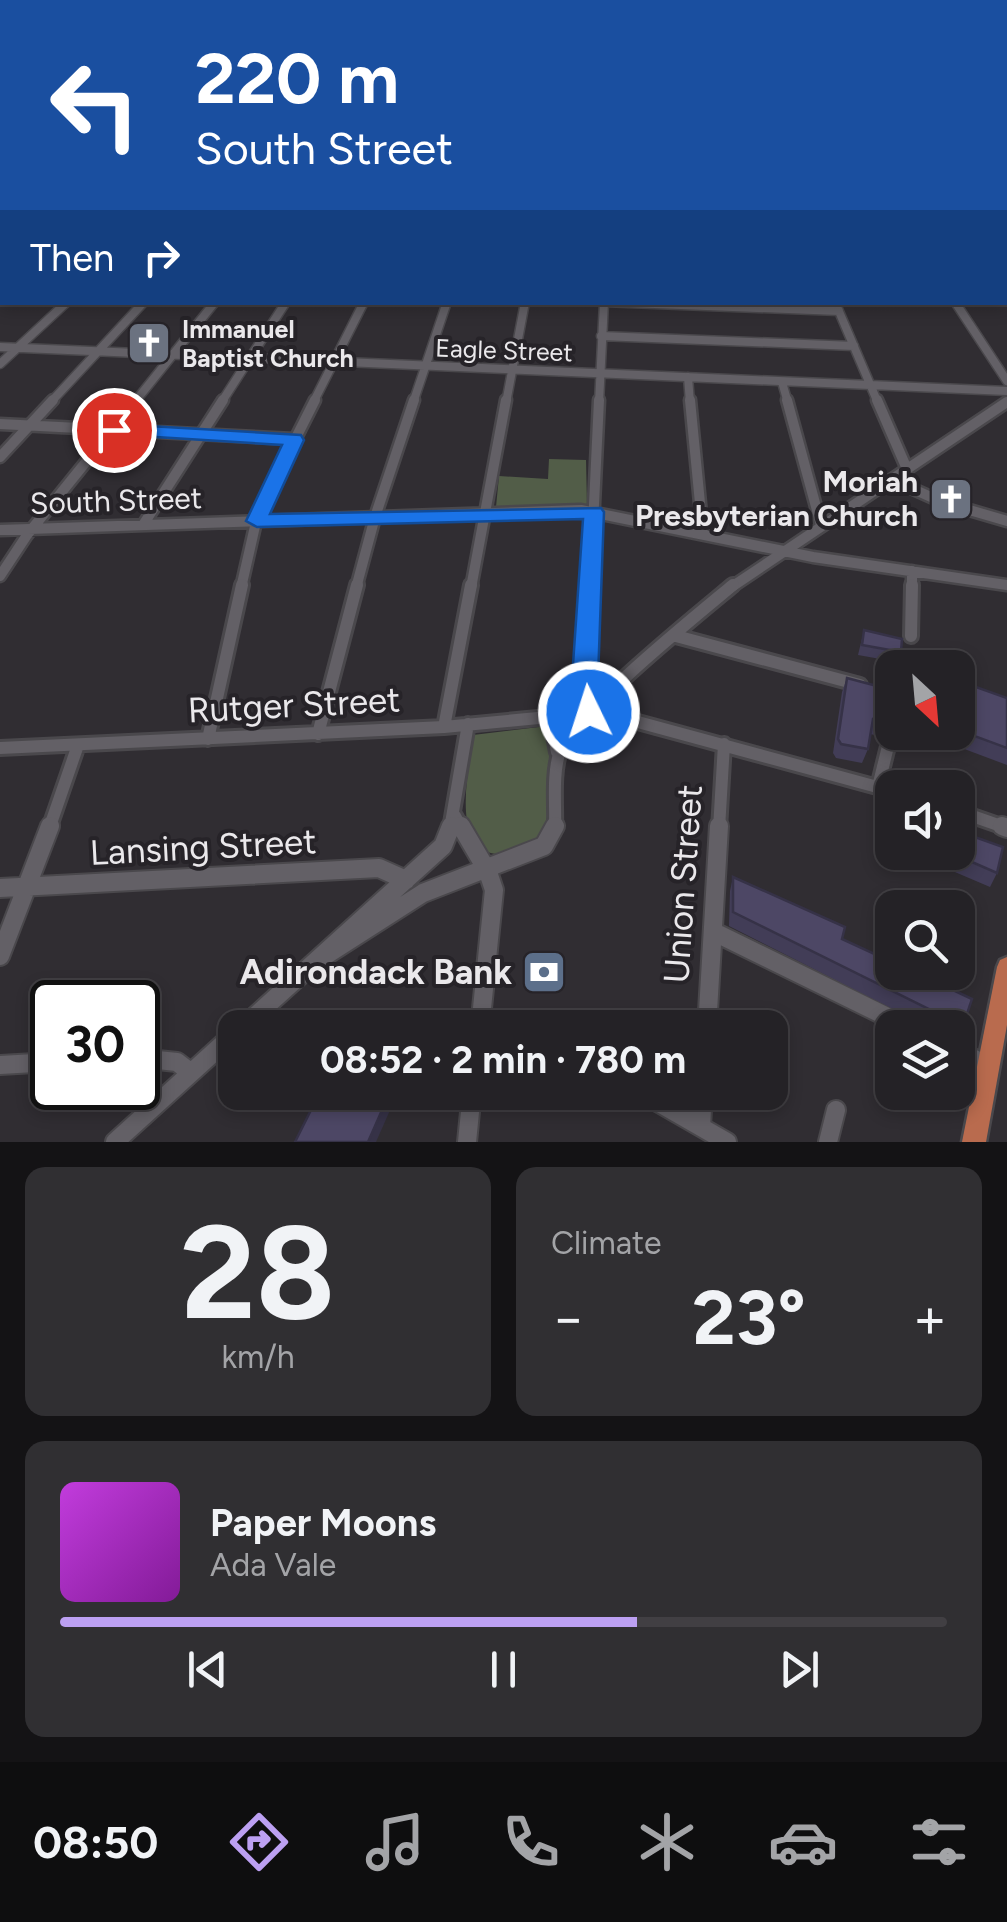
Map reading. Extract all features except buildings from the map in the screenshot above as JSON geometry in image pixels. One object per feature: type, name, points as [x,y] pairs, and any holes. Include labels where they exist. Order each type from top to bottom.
[{"type":"main road","points":[[974,1142],[1007,966]]},
{"type":"street","points":[[0,364],[64,305]]},
{"type":"street","points":[[0,456],[141,305]]},
{"type":"street","points":[[0,576],[213,305]]},
{"type":"street","points":[[143,525],[284,305]]},
{"type":"street","points":[[208,738],[257,521],[362,305]]},
{"type":"street","points":[[318,734],[374,517],[446,305]]},
{"type":"street","points":[[444,728],[524,305]]},
{"type":"street","points":[[589,712],[585,679],[603,305]]},
{"type":"street","points":[[743,305],[837,307],[907,469]]},
{"type":"street","points":[[957,305],[1007,381]]},
{"type":"street","points":[[601,336],[854,346]]},
{"type":"street","name":"Eagle Street","points":[[0,347],[1007,391]]},
{"type":"street","points":[[688,377],[703,534]]},
{"type":"street","points":[[782,382],[821,525]]},
{"type":"street","points":[[558,756],[566,737],[589,712],[732,586],[1007,402]]},
{"type":"street","points":[[0,424],[294,440]]},
{"type":"street","points":[[892,480],[942,502],[1007,521]]},
{"type":"street","name":"South Street","points":[[0,530],[594,512],[784,550],[1007,585]]},
{"type":"street","points":[[911,636],[912,571]]},
{"type":"street","points":[[676,636],[874,689]]},
{"type":"street","name":"Rutger Street","points":[[0,748],[444,728],[589,712],[619,714],[875,786]]},
{"type":"street","points":[[320,959],[423,893],[529,854],[552,836],[558,756],[550,716]]},
{"type":"street","points":[[262,1010],[443,846],[455,816],[468,724]]},
{"type":"street","name":"Union Street","points":[[708,1010],[724,744]]},
{"type":"street","points":[[0,956],[78,745]]},
{"type":"street","points":[[455,816],[468,845],[488,869],[494,890],[482,1010]]},
{"type":"street","points":[[975,817],[1007,828]]},
{"type":"street","name":"Lansing Street","points":[[0,888],[380,868],[406,880]]},
{"type":"street","points":[[714,932],[875,1011]]},
{"type":"street","points":[[115,1142],[218,1048]]},
{"type":"street","points":[[975,1059],[989,1066]]},
{"type":"street","points":[[160,1060],[177,1062],[190,1072]]},
{"type":"street","points":[[0,1064],[30,1063]]},
{"type":"street","points":[[467,1142],[470,1110]]},
{"type":"street","points":[[670,1110],[728,1142]]},
{"type":"street","points":[[701,1128],[702,1110]]},
{"type":"street","points":[[828,1142],[836,1110]]},
{"type":"green space","points":[[549,459],[586,460],[587,505],[496,507],[499,476],[548,479]]},
{"type":"green space","points":[[547,726],[554,769],[544,837],[510,853],[483,850],[473,839],[466,805],[473,735]]},
{"type":"place","name":"Immanuel Baptist Church","points":[[149,343]]},
{"type":"place","name":"Moriah Presbyterian Church","points":[[951,499]]},
{"type":"place","name":"Adirondack Bank","points":[[544,972]]},
{"type":"route","points":[[114,430],[294,440],[257,521],[594,512],[585,679],[589,712]]}]
